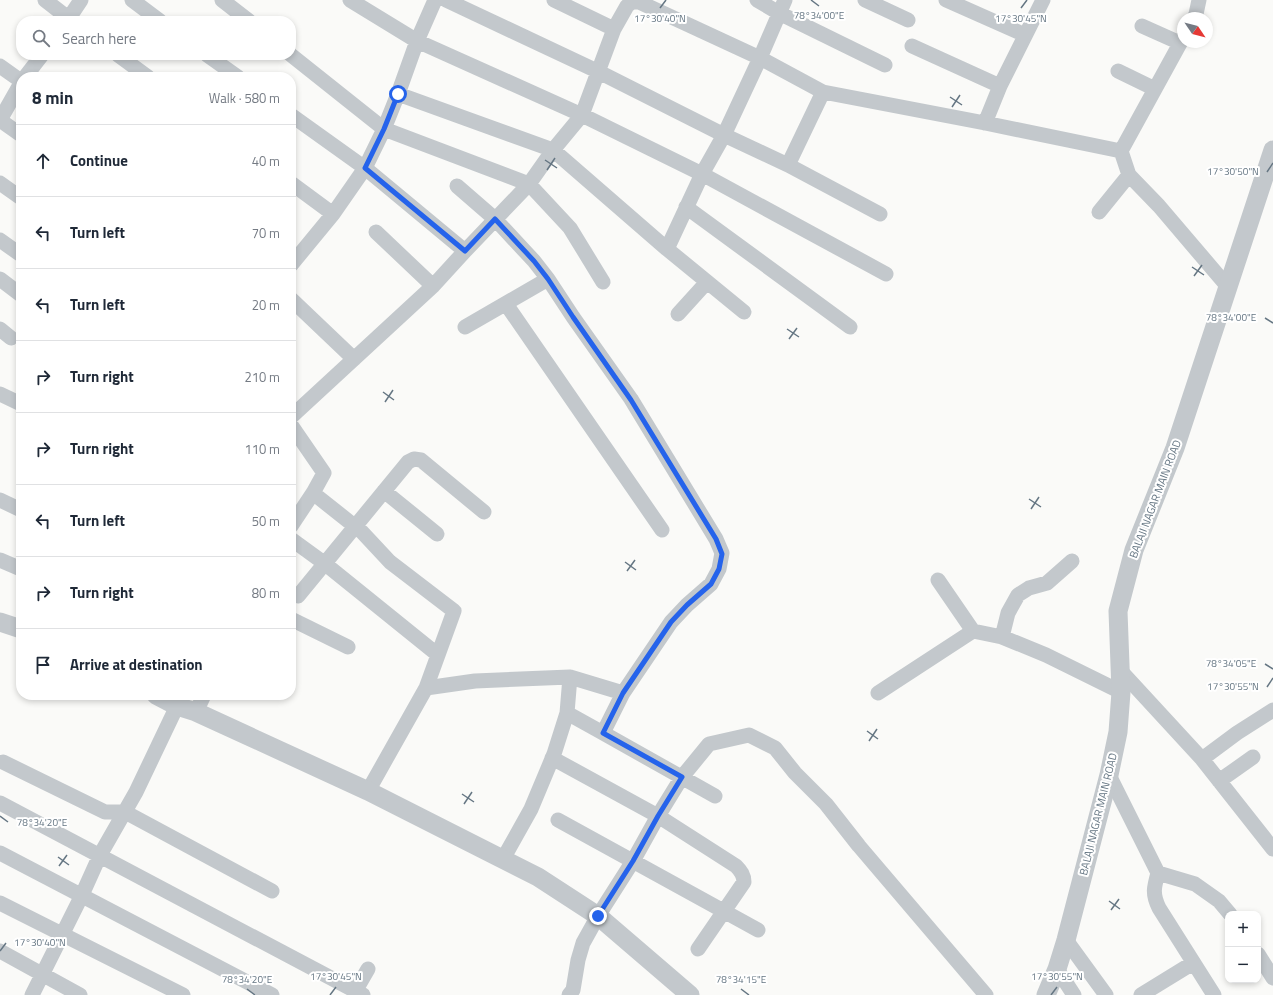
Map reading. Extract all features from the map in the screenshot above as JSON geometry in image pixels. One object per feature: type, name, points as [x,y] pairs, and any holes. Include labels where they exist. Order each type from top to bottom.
[{"type":"street","points":[[45,0],[64,16]]},
{"type":"street","points":[[71,16],[81,0]]},
{"type":"street","points":[[132,0],[153,16]]},
{"type":"street","points":[[222,0],[243,16]]},
{"type":"street","points":[[350,0],[417,41],[582,115],[702,174],[886,274]]},
{"type":"street","points":[[296,255],[334,214],[365,168],[384,129],[417,41],[435,0]]},
{"type":"street","points":[[446,0],[598,71],[788,165],[880,214]]},
{"type":"street","points":[[554,0],[614,29]]},
{"type":"street","points":[[757,0],[782,7],[885,65]]},
{"type":"street","points":[[865,0],[908,20]]},
{"type":"street","points":[[946,0],[1025,35]]},
{"type":"street","points":[[985,123],[1000,86],[1043,0]]},
{"type":"street","points":[[1196,12],[1200,0]]},
{"type":"street","points":[[296,412],[433,286],[529,184],[553,150],[582,115],[614,29],[627,6],[632,2],[639,2],[760,58],[823,92],[1121,151]]},
{"type":"street","points":[[667,248],[702,174],[724,134],[782,7]]},
{"type":"street","points":[[1142,26],[1177,39]]},
{"type":"street","points":[[912,46],[1000,86]]},
{"type":"street","points":[[1177,48],[1121,151],[1129,175],[1159,206],[1228,287]]},
{"type":"street","points":[[296,59],[384,129],[529,184],[570,228],[604,282]]},
{"type":"street","points":[[29,72],[38,60]]},
{"type":"street","points":[[125,60],[141,72]]},
{"type":"street","points":[[214,60],[231,72]]},
{"type":"street","points":[[0,66],[16,78]]},
{"type":"street","points":[[1118,71],[1155,89]]},
{"type":"street","points":[[16,91],[0,120],[16,131]]},
{"type":"street","points":[[788,165],[823,92]]},
{"type":"street","points":[[398,94],[553,150],[744,312]]},
{"type":"street","points":[[296,119],[365,168],[465,251]]},
{"type":"street","name":"BALAJI NAGAR MAIN ROAD","points":[[1046,995],[1057,969],[1066,940],[1109,775],[1118,732],[1121,692],[1118,611],[1134,550],[1175,448],[1273,150]]},
{"type":"street","points":[[1099,212],[1129,175]]},
{"type":"street","points":[[0,183],[16,194]]},
{"type":"street","points":[[457,186],[495,219],[534,261],[548,279],[631,400],[716,539],[722,554],[719,569],[711,584],[687,605],[671,622],[623,693],[603,733]]},
{"type":"street","points":[[296,187],[334,214]]},
{"type":"street","points":[[686,207],[850,328]]},
{"type":"street","points":[[376,232],[433,286]]},
{"type":"street","points":[[0,240],[16,251]]},
{"type":"street","points":[[0,279],[16,291]]},
{"type":"street","points":[[465,327],[548,279]]},
{"type":"street","points":[[678,314],[707,282]]},
{"type":"street","points":[[296,304],[354,359]]},
{"type":"street","points":[[506,304],[662,530]]},
{"type":"street","points":[[0,394],[16,402]]},
{"type":"street","points":[[296,432],[324,473],[296,518]]},
{"type":"street","points":[[298,596],[408,462],[414,459],[421,460],[484,512]]},
{"type":"street","points":[[384,491],[437,534]]},
{"type":"street","points":[[313,493],[362,532],[390,562],[454,611],[426,688],[368,791]]},
{"type":"street","points":[[0,500],[16,508]]},
{"type":"street","points":[[296,543],[324,563],[438,655]]},
{"type":"street","points":[[0,560],[16,567]]},
{"type":"street","points":[[1002,637],[1008,613],[1018,595],[1029,588],[1047,584],[1072,561]]},
{"type":"street","points":[[938,580],[973,631],[1002,637],[1046,655],[1121,692]]},
{"type":"street","points":[[296,621],[348,647]]},
{"type":"street","points":[[0,622],[16,627]]},
{"type":"street","points":[[878,693],[973,631]]},
{"type":"street","points":[[1120,670],[1202,759],[1273,849]]},
{"type":"street","points":[[426,688],[475,681],[570,677],[623,693]]},
{"type":"street","points":[[503,859],[531,809],[552,758],[567,713],[570,677]]},
{"type":"street","points":[[166,700],[177,706],[196,712],[368,791],[538,877],[598,916],[686,994]]},
{"type":"street","points":[[196,712],[202,700]]},
{"type":"street","points":[[32,995],[82,895],[100,855],[136,792],[177,706]]},
{"type":"street","points":[[567,713],[716,796]]},
{"type":"street","points":[[1202,759],[1237,733],[1271,717]]},
{"type":"street","points":[[569,995],[573,990],[578,960],[583,943],[682,777],[709,744],[749,735],[775,748],[795,773],[826,804],[859,846],[986,995]]},
{"type":"street","points":[[1219,781],[1253,757]]},
{"type":"street","points":[[552,758],[658,816],[736,866],[741,871],[744,877],[744,882],[725,912],[698,949]]},
{"type":"street","points":[[3,762],[105,812],[125,812],[272,891]]},
{"type":"street","points":[[1109,775],[1158,873],[1154,890],[1155,901],[1214,995]]},
{"type":"street","points":[[0,803],[100,855],[357,994],[368,969]]},
{"type":"street","points":[[558,820],[758,930]]},
{"type":"street","points":[[0,853],[272,995]]},
{"type":"street","points":[[1158,873],[1195,884],[1219,901],[1227,911]]},
{"type":"street","points":[[0,903],[182,995]]},
{"type":"street","points":[[1066,940],[1106,995]]},
{"type":"street","points":[[0,950],[80,995]]},
{"type":"street","points":[[1261,959],[1273,978]]},
{"type":"street","points":[[1141,995],[1193,963]]},
{"type":"street","points":[[1057,969],[1074,995]]},
{"type":"route","points":[[398,94],[384,129],[365,168],[465,251],[495,219],[534,261],[631,400],[716,539],[722,554],[719,569],[711,584],[687,605],[671,622],[623,693],[603,733],[682,777],[633,861],[598,916]]}]
